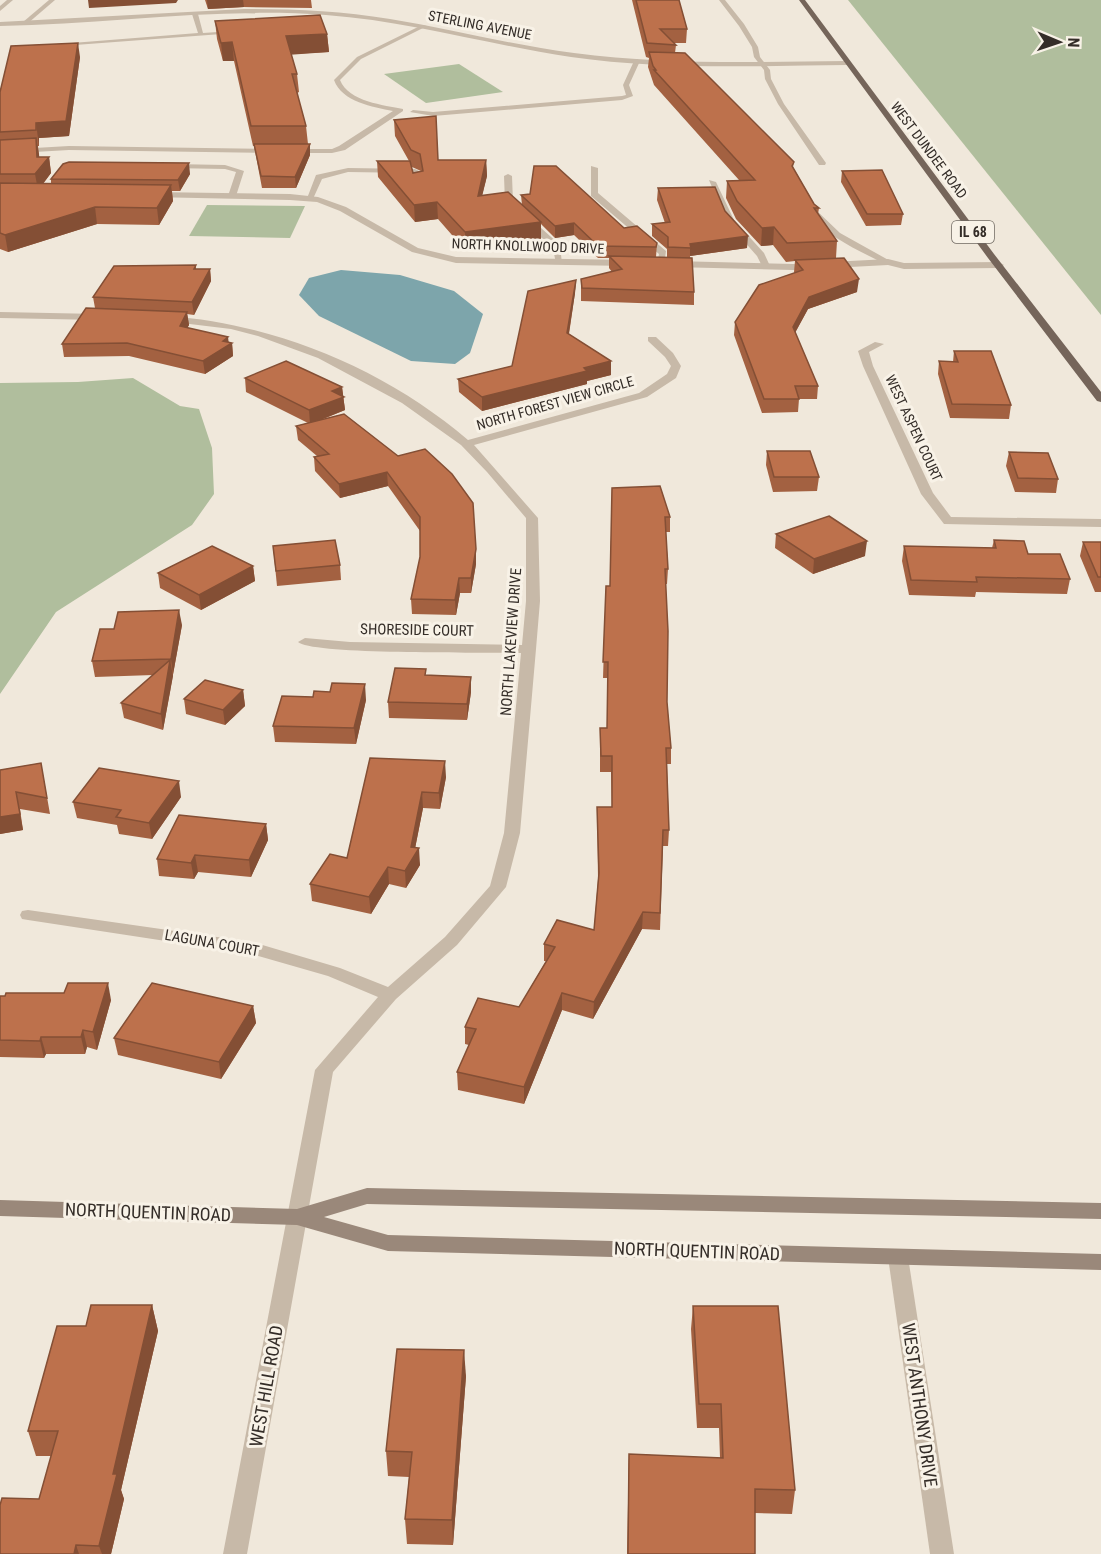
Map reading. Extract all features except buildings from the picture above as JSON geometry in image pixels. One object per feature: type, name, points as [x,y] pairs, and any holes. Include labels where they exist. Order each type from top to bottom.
[{"type":"main road","name":"WEST DUNDEE ROAD","points":[[802,0],[991,256],[1101,399]]},
{"type":"main road","name":"NORTH QUENTIN ROAD","points":[[297,1217],[368,1196],[1101,1211]]},
{"type":"main road","name":"NORTH QUENTIN ROAD","points":[[0,1208],[297,1217],[388,1243],[1101,1262]]},
{"type":"street","name":"STERLING AVENUE","points":[[0,24],[68,23],[248,12],[323,13],[380,18],[571,55],[637,61],[762,64],[847,63]]},
{"type":"street","name":"NORTH KNOLLWOOD DRIVE","points":[[145,195],[309,199],[343,209],[416,250],[456,260],[638,264]]},
{"type":"street","points":[[888,262],[897,258],[991,256]]},
{"type":"street","points":[[650,264],[766,266],[888,262],[904,266],[999,265]]},
{"type":"street","points":[[0,315],[117,318]]},
{"type":"street","name":"NORTH LAKEVIEW DRIVE","points":[[152,318],[188,319],[252,331],[300,347],[374,382],[439,422],[467,444],[532,518],[533,601],[530,649],[512,833],[498,887],[451,941],[390,995],[324,1070],[297,1217]]},
{"type":"street","name":"NORTH FOREST VIEW CIRCLE","points":[[467,444],[609,405],[651,390],[672,376],[676,366],[669,355],[652,339]]},
{"type":"street","name":"WEST ASPEN COURT","points":[[879,344],[863,351],[868,366],[927,494],[948,521],[1101,523]]},
{"type":"street","name":"SHORESIDE COURT","points":[[305,642],[350,646],[530,649]]},
{"type":"street","name":"LAGUNA COURT","points":[[28,915],[252,948],[334,972],[390,995]]},
{"type":"street","name":"WEST HILL ROAD","points":[[235,1554],[297,1217]]},
{"type":"street","name":"WEST ANTHONY DRIVE","points":[[898,1257],[942,1554]]},
{"type":"lane","points":[[0,9],[10,0]]},
{"type":"lane","points":[[25,23],[52,0]]},
{"type":"lane","points":[[722,0],[742,25],[767,70],[768,79],[781,104],[822,163]]},
{"type":"lane","points":[[195,14],[201,35]]},
{"type":"lane","points":[[288,151],[332,151],[342,148],[401,110],[376,105],[347,93],[340,88],[337,80],[359,58],[424,26]]},
{"type":"lane","points":[[75,43],[245,32]]},
{"type":"lane","points":[[413,112],[433,114],[622,98],[630,96],[626,85],[637,61]]},
{"type":"lane","points":[[0,152],[69,148],[279,151]]},
{"type":"lane","points":[[169,166],[225,167],[240,171],[232,196]]},
{"type":"lane","points":[[594,168],[594,194],[663,253],[661,264]]},
{"type":"lane","points":[[309,199],[319,177],[348,170],[415,171],[418,186]]},
{"type":"lane","points":[[508,176],[509,203],[556,247],[559,262]]},
{"type":"lane","points":[[712,182],[730,221],[761,255],[766,266]]},
{"type":"lane","points":[[807,200],[818,219],[846,241],[888,262]]},
{"type":"green space","points":[[848,0],[1101,0],[1101,315]]},
{"type":"green space","points":[[459,64],[503,92],[426,103],[384,74]]},
{"type":"green space","points":[[207,205],[305,206],[290,238],[189,236]]},
{"type":"green space","points":[[133,378],[180,406],[199,409],[212,448],[214,494],[192,525],[56,612],[0,694],[0,383],[78,382]]},
{"type":"water","points":[[341,270],[400,275],[454,291],[483,314],[470,353],[455,364],[411,361],[319,316],[299,295],[309,278]]}]
